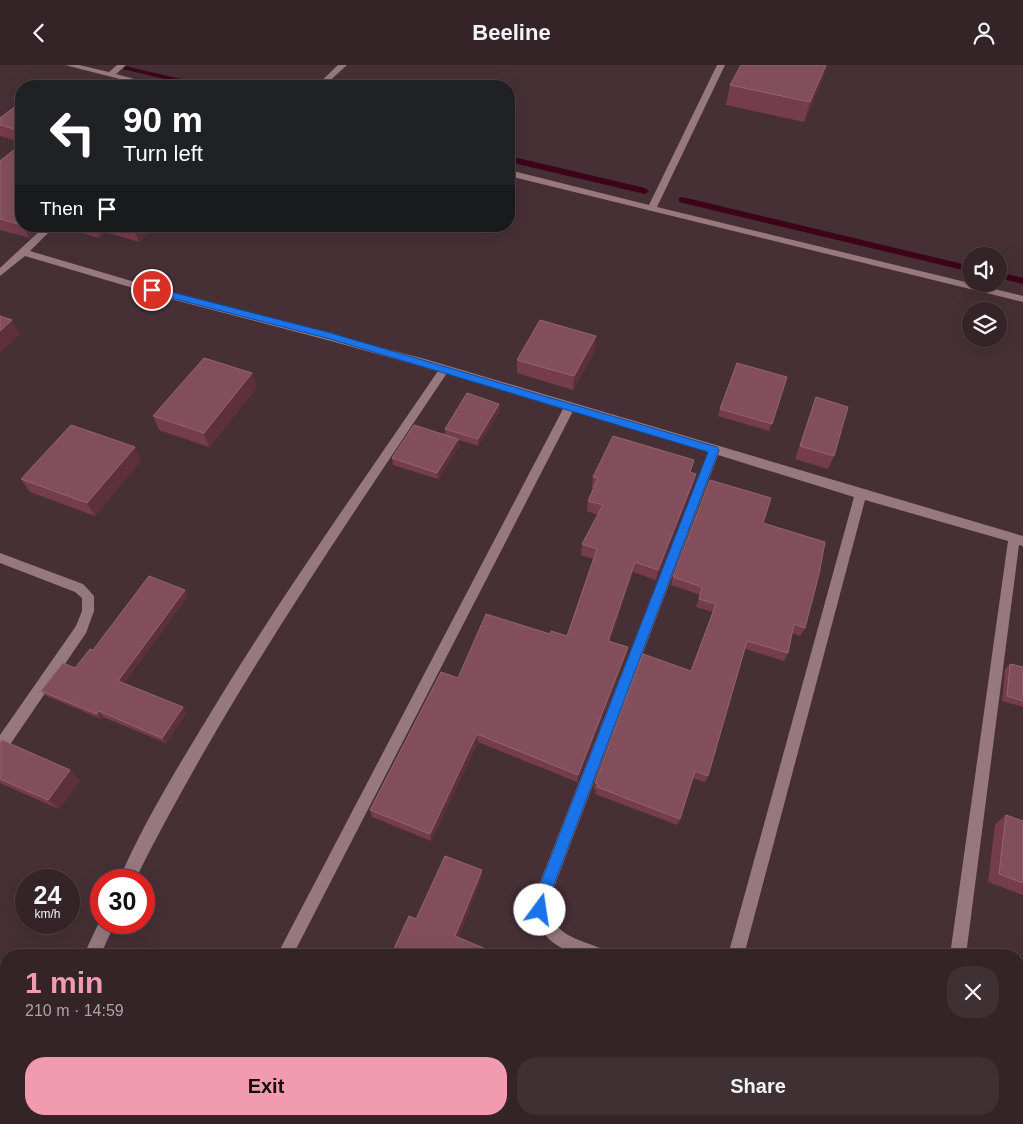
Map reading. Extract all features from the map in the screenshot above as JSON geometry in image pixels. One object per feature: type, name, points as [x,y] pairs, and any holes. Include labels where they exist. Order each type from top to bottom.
[{"type":"street","points":[[69,65],[131,80]]},
{"type":"street","points":[[110,75],[122,65]]},
{"type":"street","points":[[327,80],[343,65]]},
{"type":"street","points":[[652,208],[721,65]]},
{"type":"street","points":[[515,174],[1023,299]]},
{"type":"street","points":[[2,269],[45,232]]},
{"type":"street","points":[[23,252],[170,296],[331,337],[445,369],[861,494],[1018,539],[959,949]]},
{"type":"street","points":[[132,869],[204,735],[270,629],[445,369]]},
{"type":"street","points":[[289,949],[570,407]]},
{"type":"street","points":[[584,949],[557,936],[544,924],[540,910],[543,895],[714,450]]},
{"type":"street","points":[[738,949],[861,494]]},
{"type":"street","points":[[0,558],[79,588],[88,596],[88,611],[81,629],[0,747]]},
{"type":"street","points":[[95,948],[102,934]]},
{"type":"building","points":[[741,65],[826,65],[810,102],[730,85]]},
{"type":"building","points":[[15,107],[15,129],[0,125],[0,118]]},
{"type":"building","points":[[15,149],[15,223],[0,219],[0,161]]},
{"type":"building","points":[[0,316],[12,320],[0,331]]},
{"type":"building","points":[[540,320],[596,336],[574,376],[517,360]]},
{"type":"building","points":[[204,358],[252,373],[204,433],[153,416]]},
{"type":"building","points":[[737,363],[787,377],[772,424],[720,409]]},
{"type":"building","points":[[467,393],[499,404],[478,439],[445,429]]},
{"type":"building","points":[[816,397],[848,407],[834,456],[800,446]]},
{"type":"building","points":[[71,425],[135,447],[87,503],[21,479]]},
{"type":"building","points":[[414,425],[458,439],[437,473],[392,458]]},
{"type":"building","points":[[613,436],[694,460],[690,472],[696,474],[658,570],[635,562],[608,641],[628,647],[578,775],[477,734],[430,834],[370,810],[441,672],[458,678],[486,614],[550,634],[551,631],[567,636],[597,549],[582,544],[603,505],[588,501],[598,478],[593,477]]},
{"type":"building","points":[[710,480],[771,498],[763,523],[825,542],[805,628],[794,624],[788,653],[747,641],[708,776],[695,771],[680,819],[597,787],[598,784],[595,783],[643,654],[691,671],[716,604],[699,599],[702,587],[673,577]]},
{"type":"building","points":[[149,576],[185,590],[118,681],[183,707],[162,738],[99,711],[97,714],[41,691],[63,663],[75,668],[90,649],[93,650]]},
{"type":"building","points":[[1010,664],[1023,667],[1023,701],[1007,696]]},
{"type":"building","points":[[2,740],[70,770],[48,800],[0,779],[0,743]]},
{"type":"building","points":[[1006,815],[1023,821],[1023,883],[999,874]]},
{"type":"building","points":[[445,856],[482,870],[455,936],[486,949],[394,949],[409,916],[416,919]]},
{"type":"waterway","points":[[127,68],[178,80]]},
{"type":"waterway","points":[[515,160],[645,191]]},
{"type":"waterway","points":[[682,200],[962,267]]},
{"type":"waterway","points":[[1007,277],[1023,281]]},
{"type":"route","points":[[152,290],[445,369],[714,450],[543,895],[540,910]]}]
